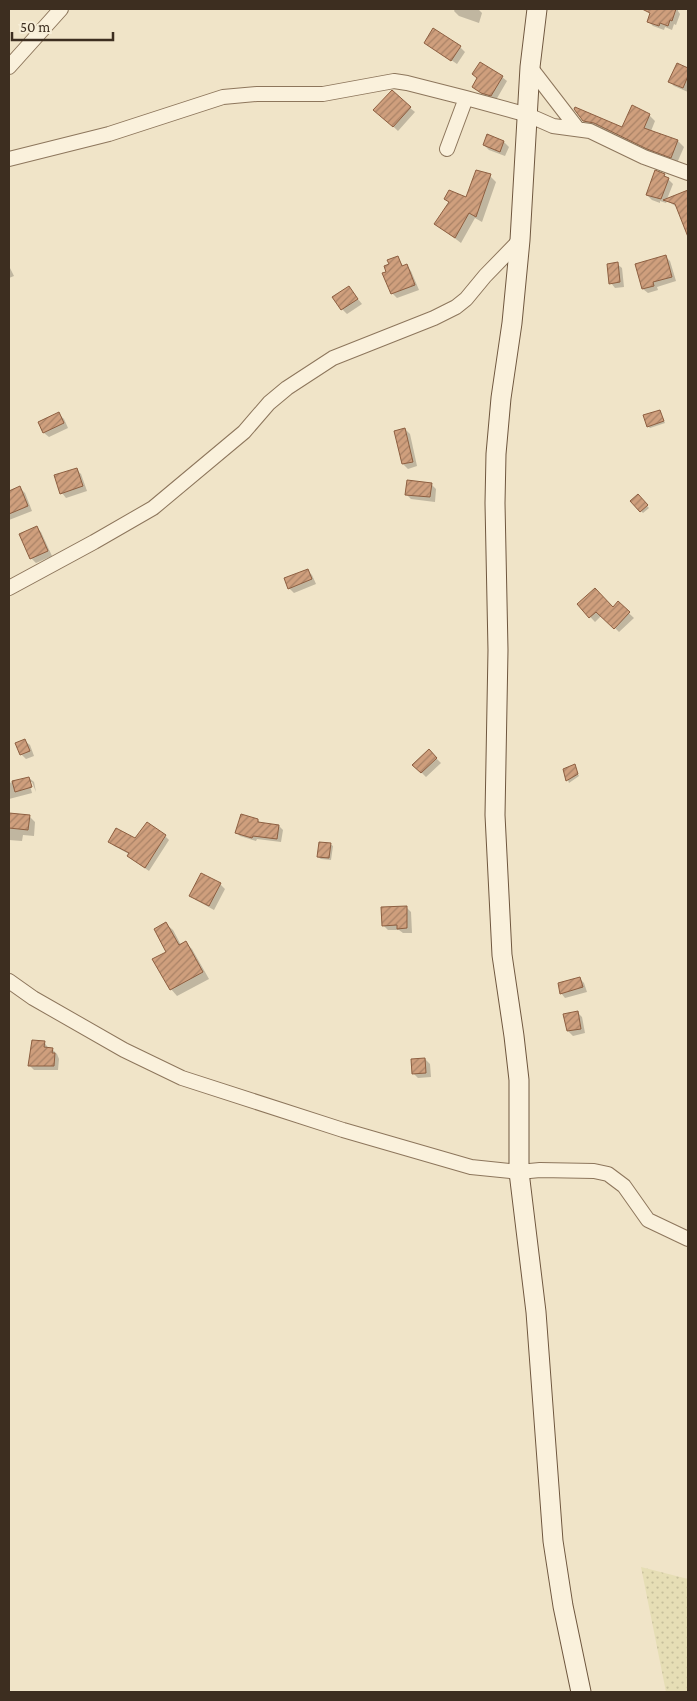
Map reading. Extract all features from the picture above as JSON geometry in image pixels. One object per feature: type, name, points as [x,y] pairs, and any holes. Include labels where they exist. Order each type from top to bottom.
[{"type":"main road","points":[[537,9],[530,67],[520,240],[496,454],[494,503],[498,650],[495,815],[497,883],[504,978],[519,1080],[519,1172],[536,1312],[553,1541],[565,1615],[581,1692]]},
{"type":"street","points":[[9,68],[61,9]]},
{"type":"street","points":[[530,67],[577,128]]},
{"type":"street","points":[[9,159],[109,134],[223,97],[257,94],[323,94],[394,81],[408,83],[528,115],[553,126],[577,128],[599,134],[638,154],[688,173]]},
{"type":"street","points":[[447,149],[466,98]]},
{"type":"street","points":[[9,588],[153,508],[238,438],[276,396],[333,358],[434,318],[456,307],[520,240]]},
{"type":"street","points":[[9,981],[33,998],[124,1050],[182,1078],[434,1157],[472,1167],[519,1172],[540,1170],[594,1171],[608,1174],[624,1186],[648,1220],[688,1239]]},
{"type":"shaded area","points":[[641,1567],[688,1579],[688,1692],[666,1692]]},
{"type":"building","points":[[642,9],[676,9],[668,26],[660,23],[659,26],[647,22],[650,13]]},
{"type":"building","points":[[433,28],[461,46],[451,61],[424,43]]},
{"type":"building","points":[[480,62],[503,76],[491,96],[481,93],[472,87],[477,78],[472,74]]},
{"type":"building","points":[[677,63],[688,68],[688,76],[683,88],[668,82]]},
{"type":"building","points":[[392,90],[411,107],[393,127],[373,110]]},
{"type":"building","points":[[632,105],[650,114],[644,128],[678,140],[671,158],[647,149],[594,123],[583,121],[574,109],[575,107],[622,127]]},
{"type":"building","points":[[487,134],[504,141],[500,152],[483,145]]},
{"type":"building","points":[[476,170],[491,174],[476,217],[469,213],[455,238],[434,224],[449,202],[444,199],[449,190],[466,197]]},
{"type":"building","points":[[655,170],[669,178],[661,199],[646,195]]},
{"type":"building","points":[[688,190],[688,237],[675,204],[663,200]]},
{"type":"building","points":[[666,255],[672,277],[653,282],[654,286],[642,289],[635,264]]},
{"type":"building","points":[[398,256],[402,266],[407,264],[415,285],[391,294],[382,273],[386,272],[384,266],[389,264],[387,260]]},
{"type":"building","points":[[618,262],[620,282],[609,284],[607,264]]},
{"type":"building","points":[[349,286],[358,299],[341,310],[332,297]]},
{"type":"building","points":[[660,410],[664,421],[647,427],[643,415]]},
{"type":"building","points":[[59,412],[64,423],[43,433],[38,422]]},
{"type":"building","points":[[405,428],[413,462],[402,464],[394,431]]},
{"type":"building","points":[[77,468],[83,486],[60,494],[54,475]]},
{"type":"building","points":[[407,480],[432,483],[430,497],[405,495]]},
{"type":"building","points":[[20,486],[28,506],[9,514],[9,491]]},
{"type":"building","points":[[638,494],[648,505],[640,512],[630,501]]},
{"type":"building","points":[[37,526],[48,551],[30,559],[19,534]]},
{"type":"building","points":[[308,569],[312,579],[288,589],[284,578]]},
{"type":"building","points":[[595,588],[613,607],[618,601],[630,612],[614,629],[596,612],[589,618],[577,604]]},
{"type":"building","points":[[25,739],[30,751],[20,755],[15,743]]},
{"type":"building","points":[[429,749],[437,758],[421,773],[412,765]]},
{"type":"building","points":[[575,764],[578,774],[566,781],[563,769]]},
{"type":"building","points":[[29,777],[32,787],[15,792],[12,781]]},
{"type":"building","points":[[9,813],[30,815],[28,830],[9,828]]},
{"type":"building","points":[[241,814],[258,819],[258,822],[279,825],[277,839],[253,836],[252,838],[235,833]]},
{"type":"building","points":[[147,822],[166,835],[145,868],[127,856],[129,853],[108,842],[116,828],[135,838]]},
{"type":"building","points":[[319,842],[331,843],[329,858],[317,857]]},
{"type":"building","points":[[201,873],[221,883],[209,906],[189,896]]},
{"type":"building","points":[[407,906],[407,928],[397,929],[397,925],[382,926],[381,907]]},
{"type":"building","points":[[166,922],[179,945],[186,941],[203,972],[170,990],[152,959],[166,952],[154,929]]},
{"type":"building","points":[[580,977],[583,987],[560,994],[558,983]]},
{"type":"building","points":[[578,1011],[581,1029],[567,1031],[563,1014]]},
{"type":"building","points":[[32,1040],[45,1041],[44,1047],[53,1048],[52,1053],[55,1053],[54,1066],[28,1066]]},
{"type":"building","points":[[425,1058],[426,1073],[412,1074],[411,1059]]}]
